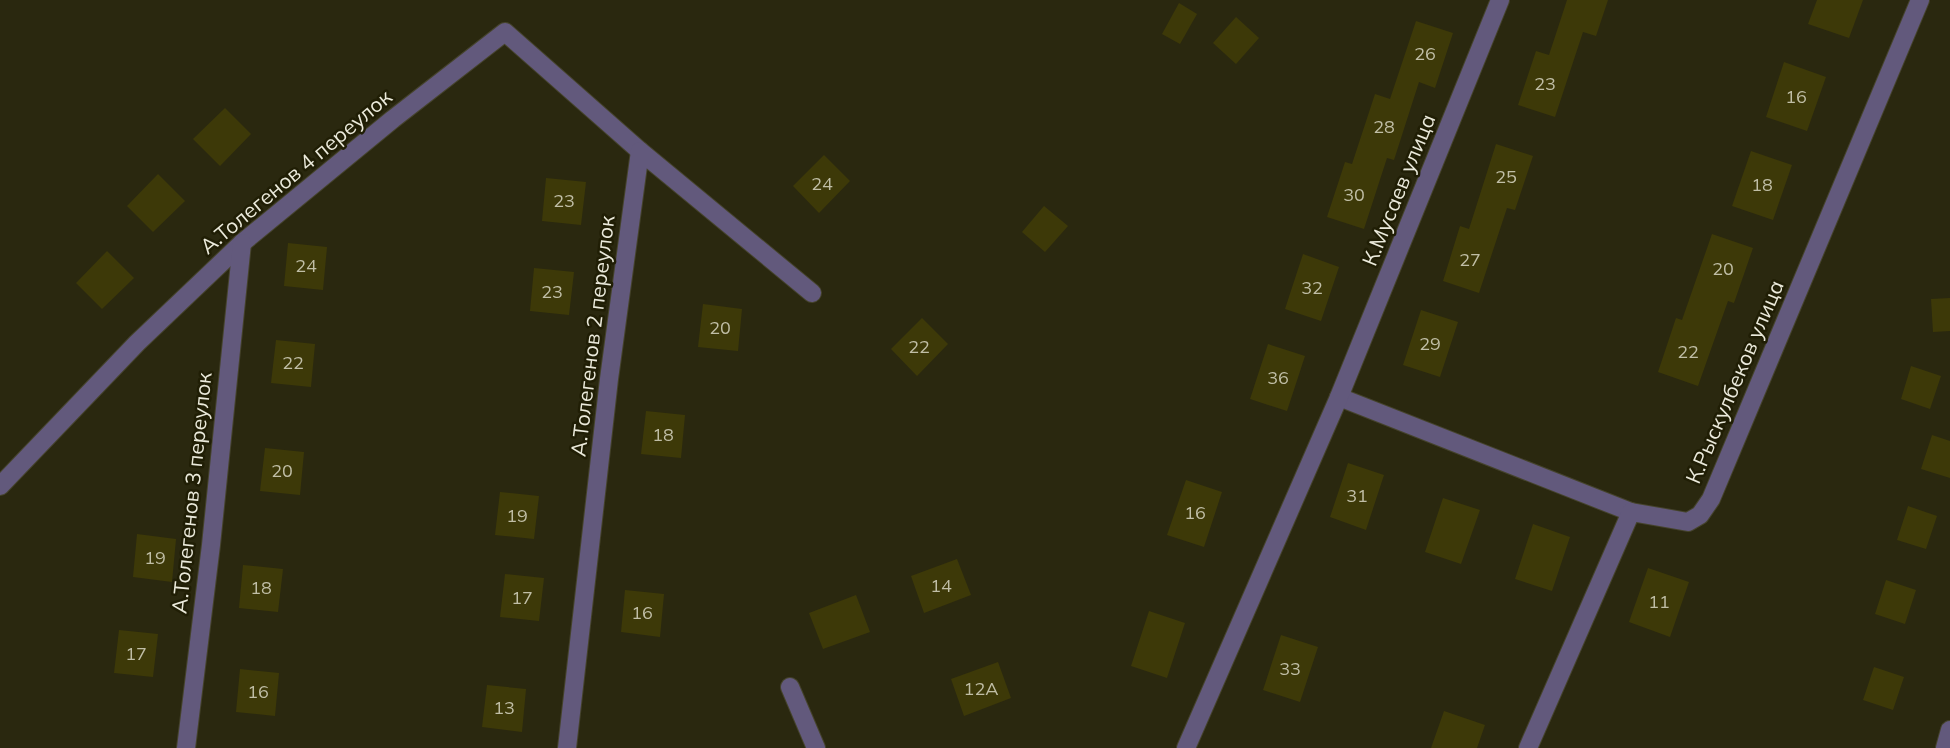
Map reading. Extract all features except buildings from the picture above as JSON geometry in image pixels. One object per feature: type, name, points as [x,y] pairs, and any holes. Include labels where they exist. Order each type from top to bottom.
[{"type":"street","name":"К.Мусаев улица","points":[[1186,748],[1339,397],[1500,0]]},
{"type":"street","name":"К.Рыскулбеков улица","points":[[1630,512],[1688,522],[1700,515],[1711,499],[1920,0]]},
{"type":"street","name":"А.Толегенов 4 переулок","points":[[0,486],[137,343],[242,243],[393,119],[505,32],[640,151]]},
{"type":"street","points":[[640,151],[812,293]]},
{"type":"street","name":"А.Толегенов 2 переулок","points":[[567,748],[609,379],[640,151]]},
{"type":"street","name":"А.Толегенов 3 переулок","points":[[186,748],[211,545],[242,243]]},
{"type":"street","points":[[1339,397],[1630,512],[1528,748]]},
{"type":"street","points":[[790,687],[816,748]]},
{"type":"street","points":[[1945,748],[1950,730]]}]
